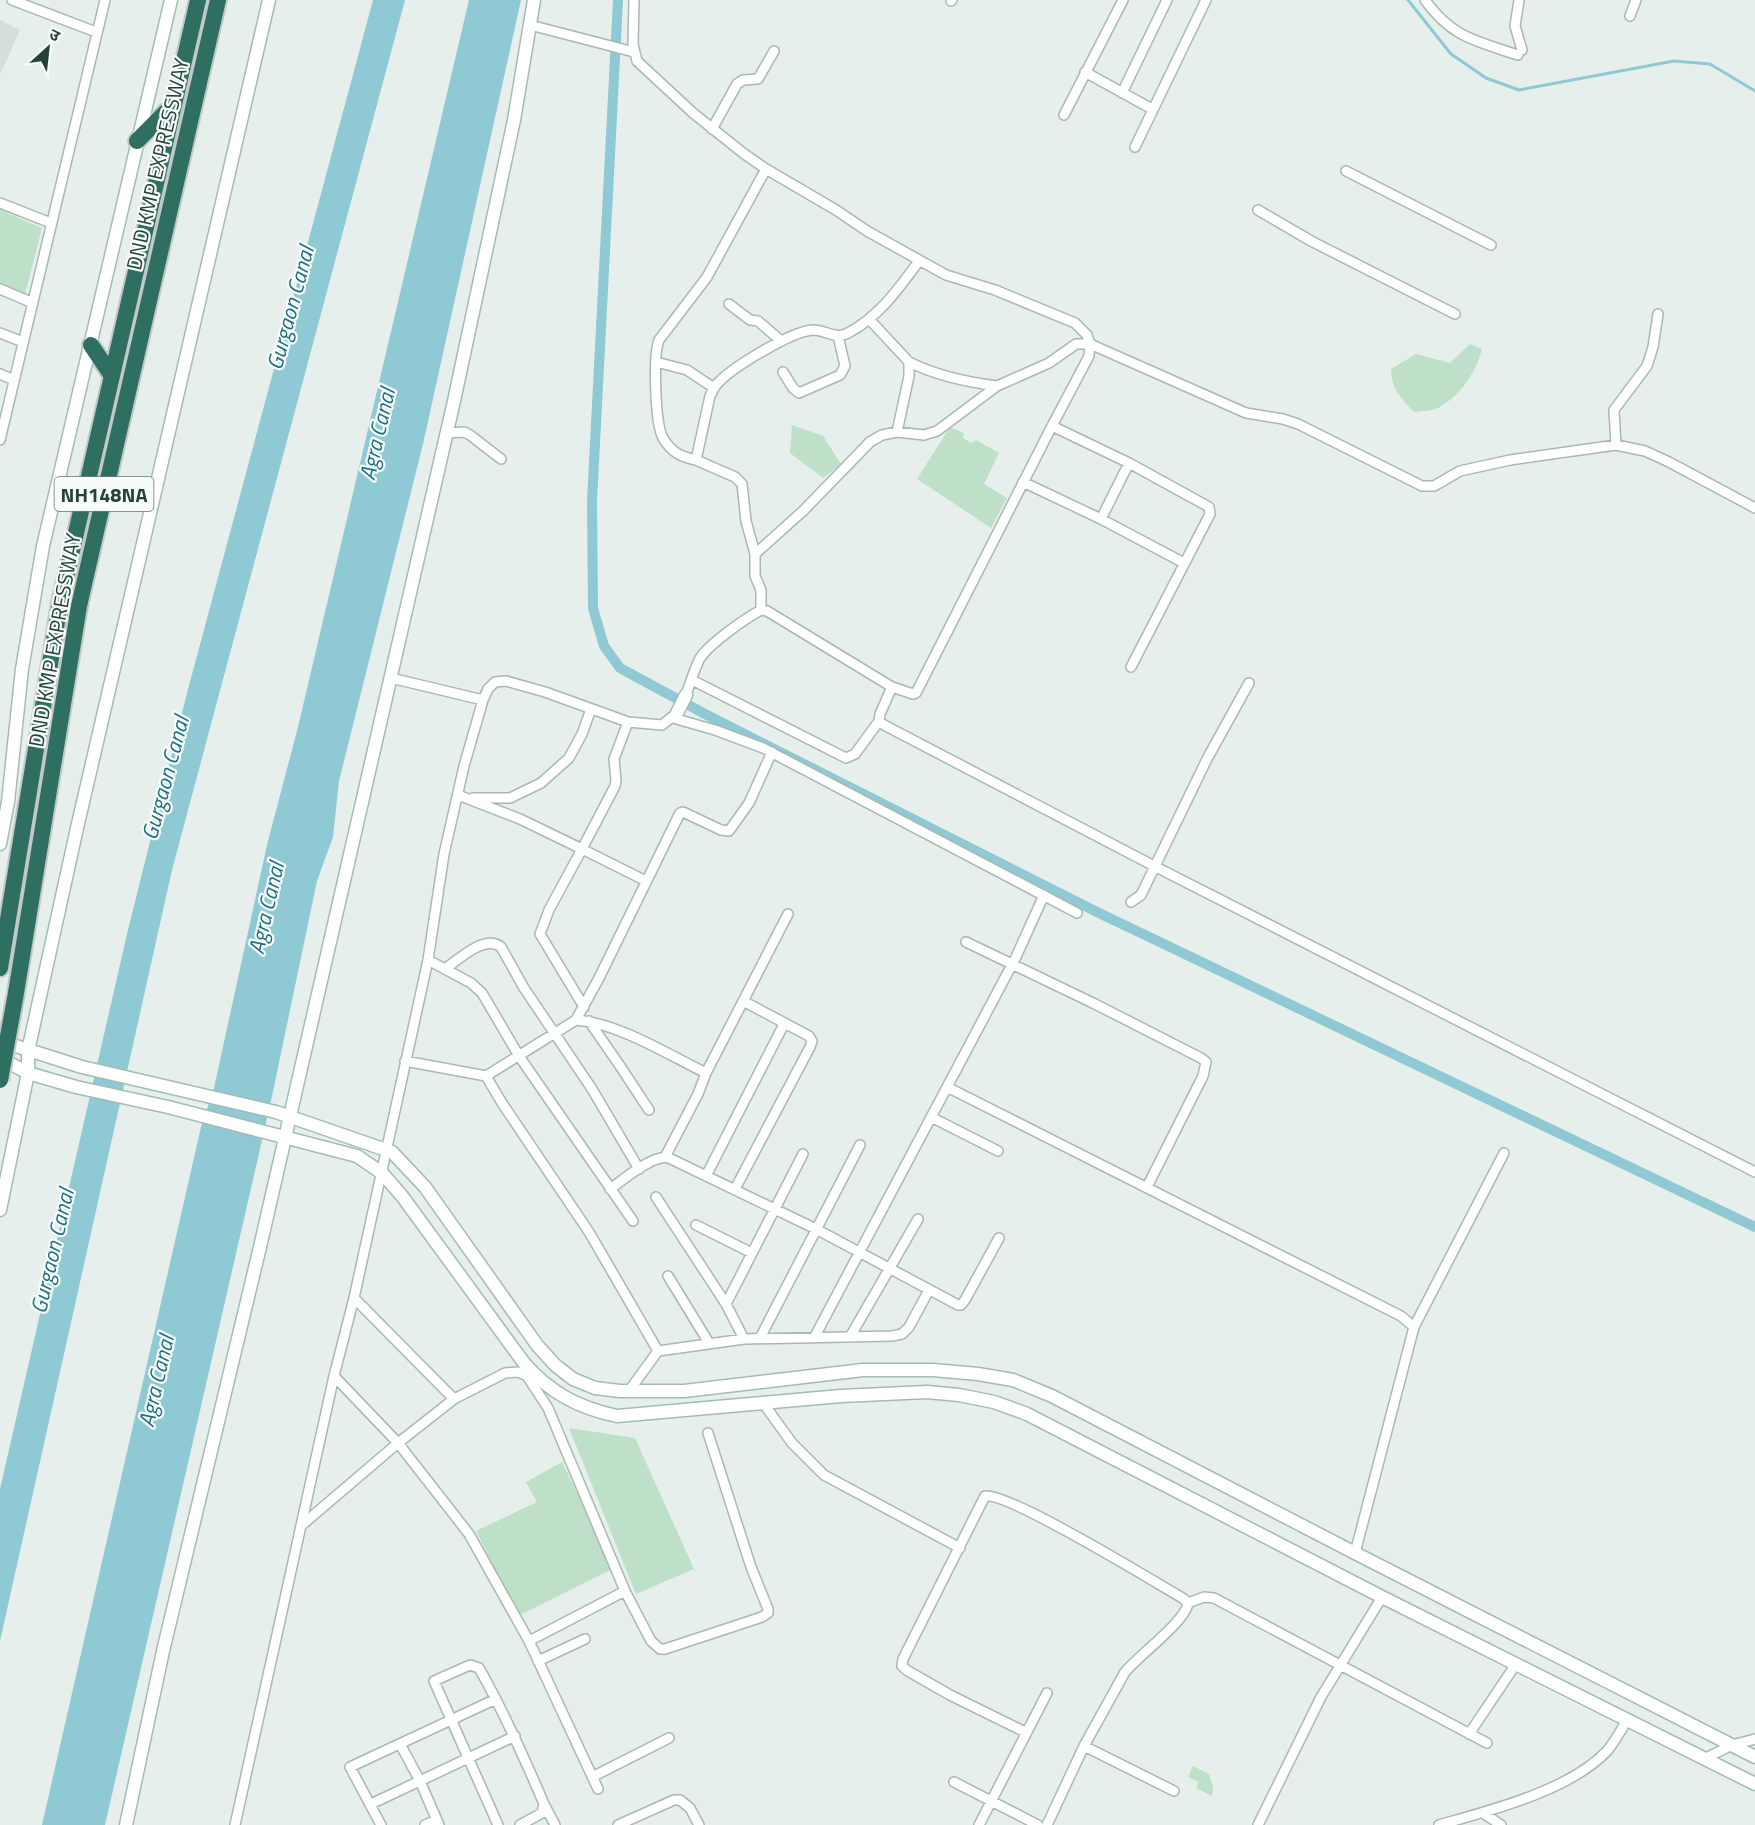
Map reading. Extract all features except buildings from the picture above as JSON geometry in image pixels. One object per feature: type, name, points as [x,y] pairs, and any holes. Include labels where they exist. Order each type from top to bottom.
[{"type":"highway","name":"DND KMP EXPRESSWAY","points":[[0,968],[60,603],[198,0]]},
{"type":"highway","name":"DND KMP EXPRESSWAY","points":[[0,1080],[79,606],[218,0]]},
{"type":"highway","points":[[137,141],[174,104]]},
{"type":"highway","points":[[91,345],[112,376]]},
{"type":"street","points":[[12,0],[96,32]]},
{"type":"street","points":[[0,440],[2,418],[33,303],[105,0]]},
{"type":"street","points":[[0,844],[8,802],[22,669],[43,546],[171,0]]},
{"type":"street","points":[[0,1210],[28,1073],[28,1051],[74,840],[270,0]]},
{"type":"street","points":[[126,1825],[164,1651],[447,433],[507,154],[534,0]]},
{"type":"street","points":[[235,1825],[428,960],[444,854],[462,796],[483,700],[488,689],[495,682],[506,681],[545,692],[628,722],[662,725],[675,715],[686,695],[700,658],[706,650],[761,610],[768,611],[892,687],[912,694],[919,689],[1089,356],[1090,344],[1082,329],[1066,318],[995,290],[961,281],[919,261],[766,170],[712,129],[641,66],[633,44],[634,0]]},
{"type":"street","points":[[1064,115],[1123,0]]},
{"type":"street","points":[[1122,93],[1167,0]]},
{"type":"street","points":[[1135,147],[1206,0]]},
{"type":"street","points":[[1425,0],[1452,29],[1482,43],[1520,52],[1515,26],[1519,0]]},
{"type":"street","points":[[1630,16],[1636,0]]},
{"type":"street","points":[[530,25],[634,52]]},
{"type":"street","points":[[712,129],[737,84],[743,80],[758,79],[774,51]]},
{"type":"street","points":[[1085,72],[1152,109]]},
{"type":"street","points":[[761,610],[761,590],[754,570],[755,554],[746,521],[742,484],[740,480],[675,453],[660,434],[656,348],[659,340],[706,277],[766,170]]},
{"type":"street","points":[[1346,171],[1491,245]]},
{"type":"street","points":[[0,203],[51,223]]},
{"type":"street","points":[[1258,210],[1311,241],[1455,314]]},
{"type":"street","points":[[696,460],[710,396],[725,376],[780,340],[813,330],[838,336],[848,333],[869,319],[887,302],[919,261]]},
{"type":"street","points":[[0,289],[33,303]]},
{"type":"street","points":[[729,304],[750,320],[758,321],[780,340]]},
{"type":"street","points":[[1616,445],[1614,410],[1647,366],[1653,347],[1658,314]]},
{"type":"street","points":[[869,319],[909,362],[960,380],[997,386]]},
{"type":"street","points":[[0,333],[23,342]]},
{"type":"street","points":[[783,372],[799,393],[840,375],[845,366],[838,336]]},
{"type":"street","points":[[755,554],[814,501],[870,442],[882,435],[897,432],[924,435],[937,431],[997,386],[1049,363],[1076,344],[1090,344],[1246,413],[1298,424],[1414,483],[1427,487],[1471,468],[1616,445],[1645,451],[1755,508]]},
{"type":"street","points":[[656,362],[687,370],[714,388]]},
{"type":"street","points":[[897,432],[909,376],[909,362]]},
{"type":"street","points":[[0,374],[14,380]]},
{"type":"street","points":[[1052,426],[1129,463],[1209,507],[1210,514],[1131,668]]},
{"type":"street","points":[[447,433],[467,433],[501,459]]},
{"type":"street","points":[[1101,519],[1129,463]]},
{"type":"street","points":[[1023,482],[1101,519],[1184,563]]},
{"type":"street","points":[[391,678],[483,700]]},
{"type":"street","points":[[692,680],[846,758],[855,754],[879,721],[892,687]]},
{"type":"street","points":[[1131,902],[1141,895],[1207,759],[1249,683]]},
{"type":"street","points":[[462,796],[510,798],[542,783],[569,758],[582,734],[591,709]]},
{"type":"street","points":[[675,715],[743,739],[772,752],[1077,913]]},
{"type":"street","points":[[879,721],[1156,867],[1755,1172]]},
{"type":"street","points":[[584,1007],[540,934],[549,910],[615,786],[614,759],[628,722]]},
{"type":"street","points":[[405,1061],[486,1076],[576,1020],[680,813],[683,812],[721,830],[729,831],[748,802],[772,752]]},
{"type":"street","points":[[462,796],[520,819],[646,881]]},
{"type":"street","points":[[814,1338],[1012,964],[1044,895]]},
{"type":"street","points":[[610,1190],[639,1169],[665,1157],[788,914]]},
{"type":"street","points":[[445,969],[476,947],[489,942],[501,947],[524,988],[592,1089],[639,1169]]},
{"type":"street","points":[[966,942],[1124,1018],[1206,1062],[1203,1076],[1147,1187]]},
{"type":"street","points":[[428,960],[471,983],[482,993],[519,1056],[633,1221]]},
{"type":"street","points":[[735,1190],[812,1041],[809,1036],[743,1001]]},
{"type":"street","points":[[576,1020],[611,1027],[706,1073]]},
{"type":"street","points":[[589,1021],[649,1110]]},
{"type":"street","points":[[706,1176],[784,1024]]},
{"type":"street","points":[[0,1041],[82,1067],[276,1112],[386,1148],[403,1161],[425,1187],[537,1345],[555,1365],[573,1379],[595,1388],[629,1391],[684,1391],[863,1370],[933,1370],[1013,1380],[1052,1396],[1755,1757]]},
{"type":"street","points":[[0,1058],[28,1073],[76,1087],[270,1132],[357,1156],[382,1173],[402,1196],[536,1377],[573,1403],[617,1416],[841,1396],[927,1392],[994,1402],[1027,1414],[1382,1597],[1755,1784]]},
{"type":"street","points":[[486,1076],[589,1232],[658,1351]]},
{"type":"street","points":[[947,1087],[1401,1316],[1414,1326]]},
{"type":"street","points":[[931,1117],[998,1151]]},
{"type":"street","points":[[760,1338],[860,1144]]},
{"type":"street","points":[[1355,1553],[1414,1326],[1504,1153]]},
{"type":"street","points":[[726,1304],[803,1154]]},
{"type":"street","points":[[665,1157],[816,1229],[954,1304],[961,1305],[999,1238]]},
{"type":"street","points":[[656,1197],[726,1304],[744,1339]]},
{"type":"street","points":[[850,1337],[918,1219]]},
{"type":"street","points":[[696,1225],[752,1253]]},
{"type":"street","points":[[668,1276],[709,1343]]},
{"type":"street","points":[[629,1391],[658,1351],[744,1339],[902,1334],[909,1327],[929,1290]]},
{"type":"street","points":[[354,1298],[454,1400]]},
{"type":"street","points":[[302,1525],[398,1443],[454,1400],[510,1371],[518,1372],[527,1376],[548,1408],[625,1591],[651,1641],[660,1649],[665,1649],[768,1613],[708,1433]]},
{"type":"street","points":[[334,1376],[398,1443],[469,1534],[529,1641],[598,1790]]},
{"type":"street","points":[[764,1403],[792,1443],[824,1475],[960,1548]]},
{"type":"street","points":[[1026,1732],[950,1695],[902,1666],[903,1659],[985,1496],[990,1495],[1022,1509],[1091,1545],[1188,1603]]},
{"type":"street","points":[[529,1641],[625,1591]]},
{"type":"street","points":[[1188,1603],[1204,1597],[1214,1598],[1487,1743]]},
{"type":"street","points":[[1258,1825],[1300,1737],[1382,1597]]},
{"type":"street","points":[[1047,1825],[1084,1746],[1125,1672],[1134,1661],[1180,1620],[1188,1608],[1188,1603]]},
{"type":"street","points":[[538,1661],[585,1639]]},
{"type":"street","points":[[1469,1734],[1516,1664]]},
{"type":"street","points":[[498,1825],[434,1681],[470,1665],[479,1668],[496,1699],[555,1825]]},
{"type":"street","points":[[979,1825],[1047,1693]]},
{"type":"street","points":[[381,1825],[350,1767],[496,1699]]},
{"type":"street","points":[[1439,1825],[1483,1812],[1564,1782],[1580,1773],[1606,1752],[1627,1720]]},
{"type":"street","points":[[371,1804],[515,1736]]},
{"type":"street","points":[[592,1777],[669,1738]]},
{"type":"street","points":[[1704,1759],[1732,1745],[1755,1739]]},
{"type":"street","points":[[400,1744],[438,1822],[425,1825]]},
{"type":"street","points":[[1084,1746],[1174,1791]]},
{"type":"street","points":[[954,1782],[1038,1825]]},
{"type":"street","points":[[618,1825],[638,1821],[674,1800],[680,1800],[690,1808],[699,1825]]},
{"type":"street","points":[[520,1825],[542,1813],[544,1804]]},
{"type":"street","points":[[1483,1812],[1501,1825]]},
{"type":"shaded area","points":[[0,20],[20,30],[0,75]]},
{"type":"green space","points":[[0,210],[42,228],[25,295],[0,284]]},
{"type":"green space","points":[[1470,344],[1482,349],[1476,367],[1466,383],[1438,408],[1414,412],[1398,393],[1391,376],[1391,369],[1416,354],[1450,363]]},
{"type":"green space","points":[[792,425],[823,436],[841,464],[823,478],[790,453]]},
{"type":"green space","points":[[950,427],[964,433],[963,438],[971,443],[976,440],[999,453],[984,484],[1007,498],[991,528],[917,479]]},
{"type":"green space","points":[[569,1428],[635,1438],[694,1569],[636,1594]]},
{"type":"green space","points":[[562,1462],[614,1568],[518,1616],[476,1531],[537,1502],[526,1482]]},
{"type":"green space","points":[[1193,1766],[1209,1774],[1213,1786],[1212,1796],[1196,1788],[1199,1782],[1188,1777]]},
{"type":"water","points":[[373,0],[405,0],[172,870],[0,1641],[0,1489],[127,934],[187,693]]},
{"type":"water","name":"Agra Canal","points":[[469,0],[521,0],[423,444],[339,781],[333,837],[317,881],[271,1101],[105,1825],[42,1825],[201,1127],[214,1088],[267,845],[298,727]]},
{"type":"waterway","points":[[618,0],[592,501],[593,608],[604,646],[620,668],[705,714],[1097,912],[1755,1227]]},
{"type":"waterway","points":[[1408,0],[1451,54],[1486,78],[1519,90],[1674,61],[1710,64],[1755,91]]},
{"type":"water label","name":"Gurgaon Canal","points":[[290,308]]},
{"type":"water label","name":"Gurgaon Canal","points":[[165,778]]},
{"type":"water label","name":"Gurgaon Canal","points":[[52,1251]]}]
